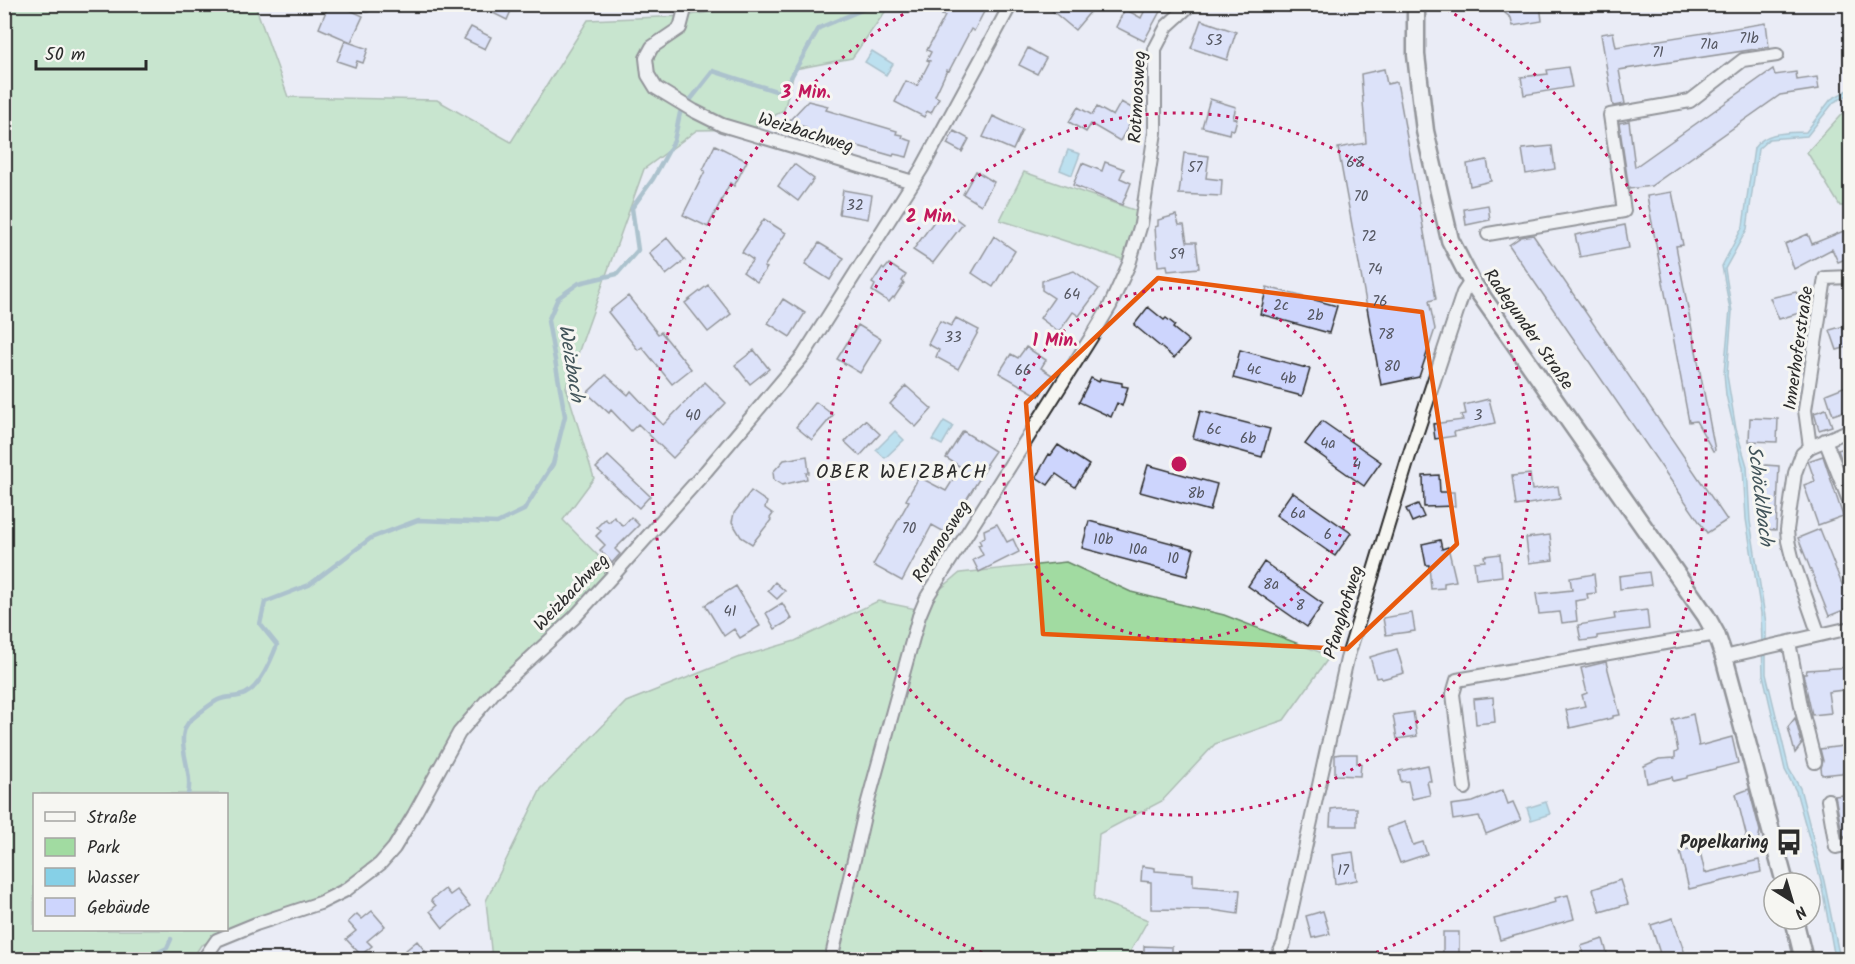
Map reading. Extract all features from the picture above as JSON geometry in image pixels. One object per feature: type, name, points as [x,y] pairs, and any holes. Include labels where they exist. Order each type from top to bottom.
[{"type":"main road","name":"Radegunder Straße","points":[[1416,4],[1416,55],[1425,131],[1450,240],[1471,282],[1665,557],[1716,634],[1782,871]]},
{"type":"main road","points":[[1797,931],[1804,960]]},
{"type":"street","name":"Weizbachweg","points":[[682,4],[684,13],[680,28],[652,47],[646,58],[648,75],[656,88],[722,125],[913,182]]},
{"type":"street","name":"Weizbachweg","points":[[203,960],[216,940],[320,903],[346,890],[380,864],[394,848],[459,733],[495,691],[574,618],[608,581],[706,471],[803,356],[913,182],[1011,4]]},
{"type":"street","name":"Rotmoosweg","points":[[831,960],[864,816],[919,616],[927,597],[1110,306],[1129,264],[1141,224],[1155,132],[1155,49],[1167,26],[1191,4]]},
{"type":"street","points":[[1488,234],[1624,211],[1610,115],[1689,101],[1743,60],[1777,55]]},
{"type":"street","name":"Innerhoferstraße","points":[[1810,447],[1805,410],[1826,278],[1851,277]]},
{"type":"street","name":"Pfanghofweg","points":[[1276,960],[1284,943],[1347,658],[1409,456],[1463,293],[1471,282]]},
{"type":"street","points":[[1819,635],[1793,561],[1787,530],[1798,462],[1802,454],[1810,447],[1851,430]]},
{"type":"street","points":[[1825,440],[1851,503]]},
{"type":"street","points":[[1724,657],[1851,628]]},
{"type":"street","points":[[1465,788],[1453,694],[1457,680],[1716,634]]},
{"type":"street","points":[[1789,642],[1802,711],[1815,762]]},
{"type":"street","points":[[1828,801],[1836,847],[1851,844]]},
{"type":"highlighted area","points":[[1158,278],[1422,312],[1457,544],[1347,649],[1043,634],[1026,403]]},
{"type":"green space","points":[[761,4],[890,5],[852,58],[795,69],[784,110],[752,129],[697,130],[644,169],[566,387],[594,478],[563,520],[615,573],[459,733],[394,848],[346,890],[201,945],[192,959],[5,960],[5,5],[255,5],[288,97],[437,100],[511,142],[588,20],[684,16]]},
{"type":"green space","points":[[1850,105],[1850,206],[1840,206],[1807,152]]},
{"type":"green space","points":[[1024,172],[1137,211],[1124,260],[1000,220]]},
{"type":"green space","points":[[1066,562],[1131,592],[1224,615],[1330,656],[1284,720],[1215,744],[1162,801],[1099,834],[1094,899],[1148,920],[1126,959],[492,959],[486,901],[541,789],[626,702],[737,658],[795,641],[878,601],[916,609],[960,573]]},
{"type":"water","points":[[872,51],[893,64],[886,75],[865,62]]},
{"type":"water","name":"Schöcklbach","points":[[1850,89],[1850,94],[1834,102],[1807,136],[1769,139],[1758,149],[1747,229],[1725,269],[1732,312],[1727,375],[1736,429],[1747,466],[1750,521],[1766,623],[1766,674],[1789,769],[1800,788],[1821,871],[1818,871],[1796,791],[1785,770],[1763,675],[1761,613],[1746,519],[1743,467],[1726,395],[1724,373],[1730,310],[1722,266],[1743,226],[1754,148],[1759,142],[1771,136],[1806,132],[1831,99]]},
{"type":"water","points":[[1068,150],[1080,154],[1072,175],[1060,170]]},
{"type":"water","points":[[944,421],[953,426],[942,445],[932,440]]},
{"type":"water","points":[[895,431],[904,440],[885,458],[876,450]]},
{"type":"water","points":[[1546,802],[1550,814],[1531,820],[1527,808]]},
{"type":"water","name":"Schöcklbach","points":[[1822,873],[1840,959],[1835,959],[1822,887]]},
{"type":"building","points":[[329,4],[337,4],[363,16],[351,42],[319,28]]},
{"type":"building","points":[[475,4],[514,4],[507,20]]},
{"type":"building","points":[[948,4],[988,4],[974,31],[971,29],[949,71],[947,70],[935,96],[939,98],[931,113],[927,111],[924,117],[895,102],[906,81],[917,86],[930,61],[927,60],[931,52],[927,50],[945,16],[942,15]]},
{"type":"building","points":[[1044,4],[1084,4],[1091,11],[1075,30]]},
{"type":"building","points":[[1148,4],[1164,4],[1144,41],[1116,27],[1125,9],[1141,18]]},
{"type":"building","points":[[1511,4],[1540,4],[1542,21],[1513,26],[1511,18],[1505,13]]},
{"type":"building","points":[[1201,20],[1236,32],[1227,60],[1191,48]]},
{"type":"building","points":[[1766,23],[1769,47],[1619,70],[1625,104],[1613,106],[1601,34],[1613,32],[1616,47]]},
{"type":"building","points":[[471,27],[491,37],[485,49],[464,39]]},
{"type":"building","points":[[345,41],[368,49],[363,63],[357,61],[355,67],[337,61]]},
{"type":"building","points":[[1028,48],[1046,58],[1037,74],[1019,65]]},
{"type":"building","points":[[1568,67],[1572,87],[1524,95],[1521,77],[1548,74],[1547,70]]},
{"type":"building","points":[[1384,69],[1387,84],[1397,82],[1436,299],[1429,301],[1435,329],[1419,377],[1381,385],[1338,148],[1366,143],[1361,74]]},
{"type":"building","points":[[1773,69],[1775,75],[1796,72],[1797,80],[1817,77],[1819,89],[1780,95],[1651,186],[1629,189],[1619,123],[1629,121],[1635,167]]},
{"type":"building","points":[[1210,99],[1236,107],[1233,118],[1237,119],[1234,130],[1230,129],[1229,134],[1202,127]]},
{"type":"building","points":[[808,101],[828,106],[826,110],[897,131],[896,134],[903,135],[902,138],[912,141],[907,157],[894,154],[893,156],[805,131],[806,127],[787,123]]},
{"type":"building","points":[[1121,102],[1137,111],[1120,141],[1091,124],[1086,132],[1069,122],[1078,107],[1092,115],[1097,107],[1113,116]]},
{"type":"building","points":[[993,116],[1022,130],[1013,150],[983,137]]},
{"type":"building","points":[[954,131],[969,139],[962,152],[947,144]]},
{"type":"building","points":[[715,145],[747,161],[734,186],[730,183],[708,227],[683,215]]},
{"type":"building","points":[[1552,146],[1555,169],[1526,174],[1522,149]]},
{"type":"building","points":[[1184,153],[1209,156],[1206,178],[1222,180],[1221,196],[1179,194]]},
{"type":"building","points":[[1487,160],[1491,181],[1470,186],[1467,164]]},
{"type":"building","points":[[1105,162],[1124,169],[1120,178],[1131,183],[1122,205],[1073,185],[1082,163],[1102,171]]},
{"type":"building","points":[[794,164],[814,179],[798,201],[778,186]]},
{"type":"building","points":[[976,171],[994,182],[981,205],[963,194]]},
{"type":"building","points":[[843,190],[872,195],[868,219],[839,214]]},
{"type":"building","points":[[1672,192],[1683,245],[1676,246],[1715,450],[1713,451],[1696,421],[1689,422],[1647,196]]},
{"type":"building","points":[[1488,205],[1490,220],[1466,225],[1464,209]]},
{"type":"building","points":[[943,209],[963,224],[933,263],[913,250]]},
{"type":"building","points":[[1176,215],[1179,225],[1184,225],[1187,242],[1196,242],[1199,268],[1168,271],[1167,265],[1158,266],[1155,227],[1158,226],[1158,220]]},
{"type":"building","points":[[764,219],[786,233],[757,282],[743,272],[753,260],[742,252]]},
{"type":"building","points":[[1625,225],[1629,248],[1580,257],[1575,235]]},
{"type":"building","points":[[1851,228],[1851,257],[1838,262],[1832,249],[1794,269],[1785,244],[1808,234],[1812,244]]},
{"type":"building","points":[[1533,235],[1727,520],[1707,533],[1509,245],[1521,237]]},
{"type":"building","points":[[994,236],[1015,251],[993,287],[972,273]]},
{"type":"building","points":[[667,238],[685,260],[666,275],[649,253]]},
{"type":"building","points":[[819,243],[844,258],[830,280],[805,264]]},
{"type":"building","points":[[889,264],[906,275],[902,281],[904,283],[889,302],[872,291],[875,285],[872,283],[882,268],[884,270]]},
{"type":"building","points":[[1074,271],[1099,289],[1079,316],[1073,312],[1059,332],[1040,318],[1054,298],[1042,290],[1042,281]]},
{"type":"building","points":[[708,285],[731,314],[708,332],[685,303]]},
{"type":"building","points":[[1267,287],[1337,306],[1329,333],[1260,314]]},
{"type":"building","points":[[1796,292],[1806,311],[1779,319],[1770,298]]},
{"type":"building","points":[[628,296],[658,334],[661,332],[691,369],[672,384],[642,347],[638,350],[608,312]]},
{"type":"building","points":[[783,299],[805,313],[790,337],[768,323]]},
{"type":"building","points":[[1148,307],[1164,320],[1166,318],[1175,325],[1173,328],[1189,341],[1174,358],[1134,325]]},
{"type":"building","points":[[956,318],[979,330],[958,369],[936,357],[939,350],[928,344],[940,321],[951,326]]},
{"type":"building","points":[[1851,324],[1851,346],[1837,350],[1830,330]]},
{"type":"building","points":[[858,325],[881,339],[860,373],[837,359]]},
{"type":"building","points":[[1026,347],[1046,360],[1041,368],[1052,375],[1039,396],[999,373],[1011,354],[1018,358]]},
{"type":"building","points":[[754,350],[769,369],[750,384],[735,365]]},
{"type":"building","points":[[1240,350],[1310,369],[1302,396],[1233,378]]},
{"type":"building","points":[[606,375],[628,395],[631,391],[663,425],[705,382],[726,403],[673,458],[638,424],[631,431],[611,410],[609,413],[587,393]]},
{"type":"building","points":[[1091,378],[1099,382],[1100,379],[1122,383],[1122,386],[1128,387],[1122,406],[1117,403],[1111,417],[1079,402]]},
{"type":"building","points":[[1851,384],[1851,409],[1833,415],[1826,394]]},
{"type":"building","points":[[906,386],[932,409],[916,427],[890,404]]},
{"type":"building","points":[[1489,399],[1495,423],[1454,432],[1455,436],[1435,439],[1433,424],[1463,420],[1461,415],[1466,414],[1464,405]]},
{"type":"building","points":[[816,402],[833,415],[812,440],[796,427]]},
{"type":"building","points":[[1826,409],[1832,426],[1819,430],[1814,413]]},
{"type":"building","points":[[1200,411],[1270,429],[1262,457],[1193,438]]},
{"type":"building","points":[[1750,418],[1778,419],[1777,442],[1749,441]]},
{"type":"building","points":[[865,420],[880,434],[860,456],[845,442]]},
{"type":"building","points":[[1322,421],[1381,462],[1364,486],[1305,444]]},
{"type":"building","points":[[963,431],[995,451],[948,534],[932,525],[902,581],[873,565],[909,501],[906,500],[919,477],[946,491],[961,467],[946,458]]},
{"type":"building","points":[[1058,445],[1089,465],[1075,487],[1056,474],[1048,485],[1036,477],[1049,454],[1051,455]]},
{"type":"building","points":[[1851,446],[1851,467],[1845,469],[1838,450]]},
{"type":"building","points":[[608,456],[650,496],[639,508],[596,468]]},
{"type":"building","points":[[807,456],[809,473],[806,473],[807,479],[782,485],[774,480],[773,472],[784,460]]},
{"type":"building","points":[[1823,456],[1843,516],[1818,525],[1804,485],[1815,481],[1808,461]]},
{"type":"building","points":[[1148,465],[1217,484],[1210,511],[1140,492]]},
{"type":"building","points":[[1765,465],[1779,466],[1776,530],[1761,529]]},
{"type":"building","points":[[1530,474],[1532,490],[1558,486],[1560,499],[1516,506],[1512,476]]},
{"type":"building","points":[[1439,475],[1440,492],[1454,492],[1455,506],[1424,507],[1423,476]]},
{"type":"building","points":[[751,491],[767,502],[765,508],[773,514],[771,520],[752,544],[741,537],[732,522],[734,513]]},
{"type":"building","points":[[1292,492],[1351,533],[1335,556],[1276,515]]},
{"type":"building","points":[[1418,504],[1424,517],[1412,522],[1406,509]]},
{"type":"building","points":[[614,517],[623,526],[631,517],[639,525],[615,549],[620,554],[612,563],[600,550],[605,545],[596,536],[601,531],[597,527],[605,519],[609,522]]},
{"type":"building","points":[[1089,521],[1194,549],[1187,576],[1082,548]]},
{"type":"building","points":[[997,524],[1007,542],[1013,539],[1019,552],[979,572],[973,560],[983,555],[978,545],[981,544],[979,540],[985,537],[984,530]]},
{"type":"building","points":[[1820,529],[1851,607],[1829,616],[1798,538]]},
{"type":"building","points":[[1550,535],[1553,560],[1529,563],[1526,538]]},
{"type":"building","points":[[1440,540],[1442,549],[1448,547],[1456,581],[1444,583],[1444,588],[1431,589],[1429,565],[1426,565],[1422,544]]},
{"type":"building","points":[[1500,554],[1502,576],[1476,579],[1474,562],[1485,561],[1484,556]]},
{"type":"building","points":[[1264,562],[1323,604],[1307,627],[1248,586]]},
{"type":"building","points":[[1649,572],[1651,585],[1620,589],[1619,576]]},
{"type":"building","points":[[1594,574],[1596,593],[1587,594],[1588,599],[1575,601],[1577,621],[1562,623],[1560,612],[1539,614],[1536,594],[1572,590],[1570,578]]},
{"type":"building","points":[[775,582],[785,591],[777,599],[768,591]]},
{"type":"building","points":[[736,586],[760,626],[740,638],[734,629],[724,636],[705,605]]},
{"type":"building","points":[[782,603],[792,619],[775,629],[766,613]]},
{"type":"building","points":[[1647,610],[1649,629],[1597,636],[1597,639],[1581,641],[1578,625],[1615,619],[1614,614]]},
{"type":"building","points":[[1412,613],[1415,631],[1386,635],[1383,618]]},
{"type":"building","points":[[1397,649],[1404,673],[1382,679],[1381,677],[1376,678],[1370,657]]},
{"type":"building","points":[[1606,662],[1620,715],[1570,728],[1566,710],[1585,706],[1582,695],[1587,693],[1581,668]]},
{"type":"building","points":[[1851,667],[1851,689],[1828,692],[1831,713],[1812,715],[1803,674],[1806,674],[1807,670]]},
{"type":"building","points":[[1493,697],[1495,722],[1476,724],[1474,699]]},
{"type":"building","points":[[1413,712],[1417,736],[1397,739],[1393,715]]},
{"type":"building","points":[[1693,714],[1699,746],[1732,737],[1738,763],[1687,776],[1687,778],[1673,781],[1672,777],[1647,783],[1644,766],[1659,759],[1675,758],[1675,753],[1678,751],[1672,720]]},
{"type":"building","points":[[1795,718],[1802,744],[1795,753],[1788,727]]},
{"type":"building","points":[[1851,745],[1851,772],[1822,775],[1823,761],[1820,749]]},
{"type":"building","points":[[1357,754],[1357,763],[1361,763],[1360,776],[1335,775],[1335,755]]},
{"type":"building","points":[[1428,765],[1431,781],[1427,781],[1430,795],[1412,799],[1408,781],[1401,782],[1399,771]]},
{"type":"building","points":[[1749,789],[1760,831],[1758,841],[1745,839],[1746,834],[1736,794]]},
{"type":"building","points":[[1503,790],[1508,804],[1513,802],[1521,820],[1486,834],[1479,816],[1453,820],[1451,805],[1473,802]]},
{"type":"building","points":[[1851,794],[1851,836],[1843,837],[1835,796]]},
{"type":"building","points":[[1357,808],[1357,826],[1330,826],[1331,809]]},
{"type":"building","points":[[1405,822],[1413,845],[1423,842],[1427,854],[1400,863],[1387,828]]},
{"type":"building","points":[[1699,847],[1705,873],[1759,860],[1761,872],[1689,889],[1680,851]]},
{"type":"building","points":[[1353,852],[1357,880],[1335,884],[1332,855]]},
{"type":"building","points":[[1142,866],[1155,868],[1155,871],[1193,874],[1193,886],[1240,890],[1238,914],[1212,910],[1151,909],[1151,882],[1141,881]]},
{"type":"building","points":[[1620,880],[1628,904],[1600,912],[1593,889]]},
{"type":"building","points":[[445,889],[450,895],[457,890],[470,906],[443,928],[430,911],[436,906],[431,900]]},
{"type":"building","points":[[1568,895],[1574,919],[1500,940],[1494,919],[1556,902],[1555,898]]},
{"type":"building","points":[[372,911],[385,926],[367,941],[372,946],[361,955],[346,939],[356,931],[348,922],[357,914],[362,919]]},
{"type":"building","points":[[1323,911],[1330,934],[1312,938],[1306,916]]},
{"type":"building","points":[[1673,918],[1687,960],[1662,960],[1651,925]]},
{"type":"building","points":[[1443,932],[1459,932],[1459,959],[1443,958]]},
{"type":"building","points":[[1603,939],[1609,960],[1585,960],[1581,946]]},
{"type":"building","points":[[417,941],[425,951],[415,960],[394,960]]},
{"type":"building","points":[[1144,946],[1172,947],[1172,960],[1144,960]]},
{"type":"waterway","name":"Weizbach","points":[[188,793],[189,776],[183,748],[184,731],[188,723],[218,700],[242,695],[250,690],[255,686],[272,658],[277,645],[260,624],[265,602],[309,585],[371,538],[418,520],[497,523],[524,510],[553,464],[565,416],[548,321],[558,298],[579,283],[617,274],[638,250],[632,208],[653,179],[674,141],[680,113],[713,71],[782,93],[819,28],[876,4]]},
{"type":"waterway","name":"Weizbach","points":[[143,960],[167,948],[171,939]]},
{"type":"place","name":"Popelkaring","points":[[1789,842]]},
{"type":"district","name":"OBER WEIZBACH","points":[[902,471]]}]
